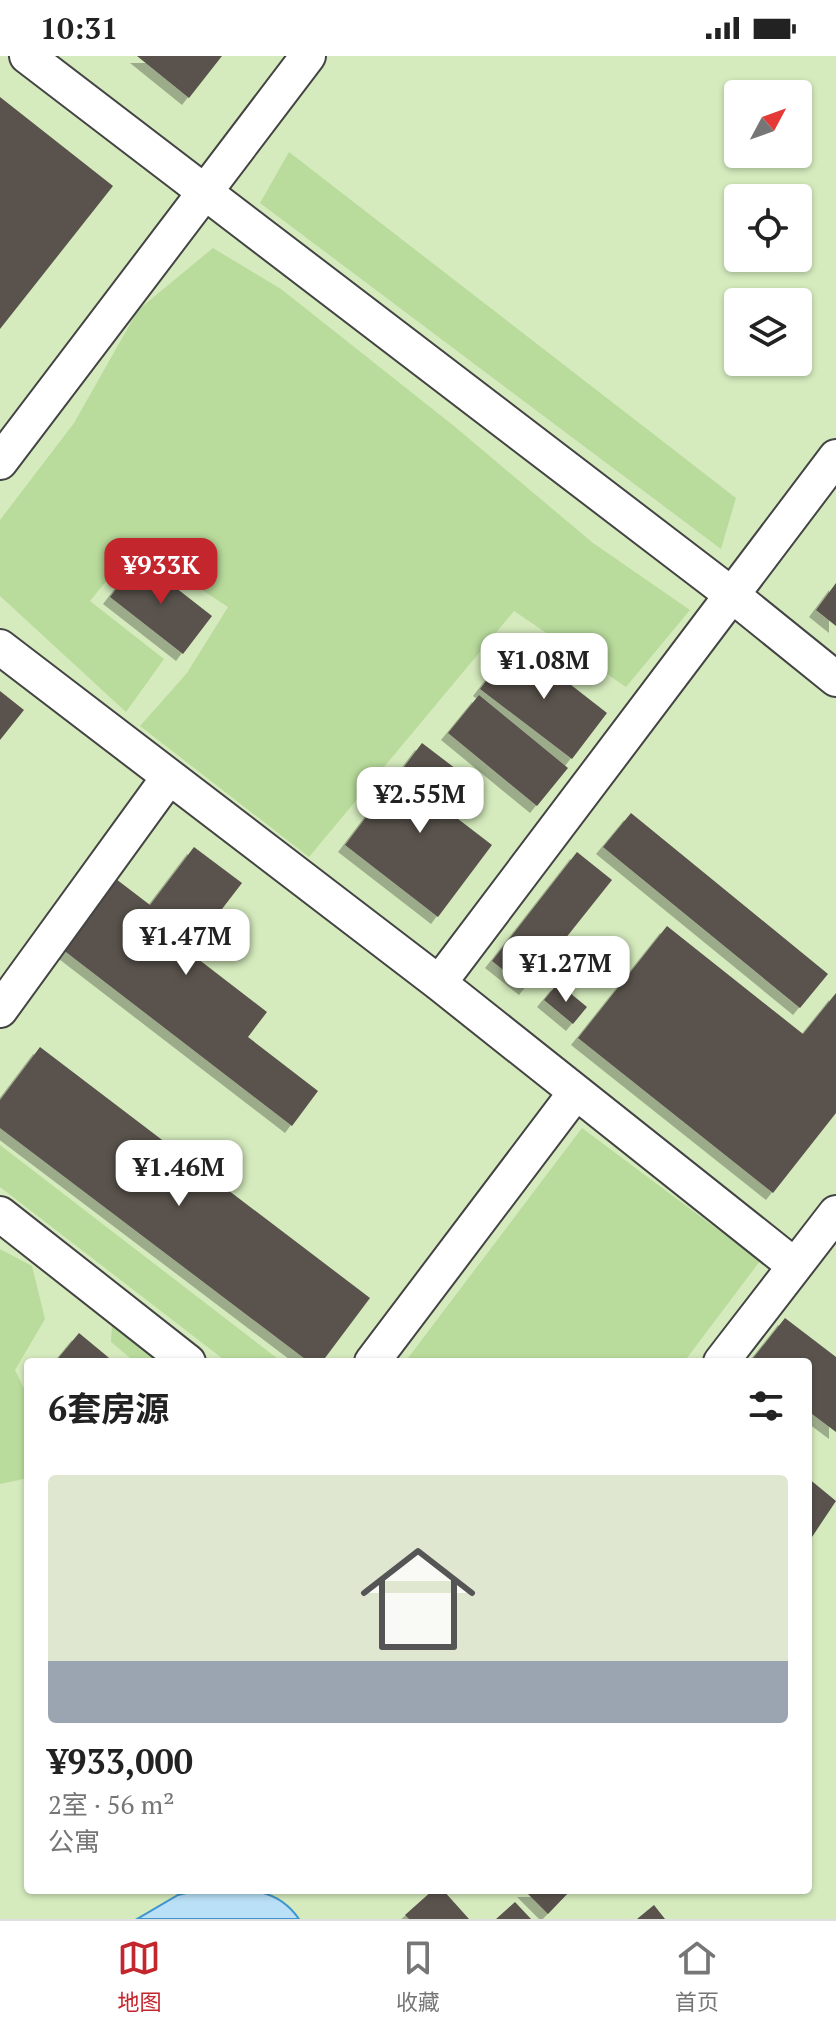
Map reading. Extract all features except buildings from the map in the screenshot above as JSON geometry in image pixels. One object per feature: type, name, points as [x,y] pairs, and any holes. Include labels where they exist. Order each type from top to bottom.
[{"type":"street","points":[[27,56],[732,595],[836,679]]},
{"type":"street","points":[[0,462],[308,56]]},
{"type":"street","points":[[439,983],[836,457]]},
{"type":"street","points":[[0,647],[439,983],[795,1266]]},
{"type":"street","points":[[0,1010],[169,777]]},
{"type":"street","points":[[375,1358],[576,1092]]},
{"type":"street","points":[[724,1358],[836,1213]]},
{"type":"street","points":[[0,1214],[183,1358]]},
{"type":"green space","points":[[0,56],[836,56],[836,1919],[0,1919]]},
{"type":"green space","points":[[289,152],[736,498],[721,549],[260,203]]},
{"type":"green space","points":[[213,248],[281,289],[454,426],[593,543],[690,610],[626,687],[514,611],[309,857],[140,726],[187,673],[228,607],[135,546],[90,601],[164,659],[126,712],[0,596],[0,520],[74,423],[138,310]]},
{"type":"green space","points":[[582,1128],[760,1261],[687,1358],[408,1358]]},
{"type":"green space","points":[[0,1145],[277,1358],[222,1358],[0,1187]]},
{"type":"green space","points":[[0,1249],[32,1266],[45,1319],[15,1370],[24,1389],[24,1479],[0,1484]]},
{"type":"green space","points":[[112,1324],[155,1358],[130,1358],[111,1342]]},
{"type":"water","points":[[267,1894],[289,1907],[299,1919],[137,1919],[178,1895]]}]
